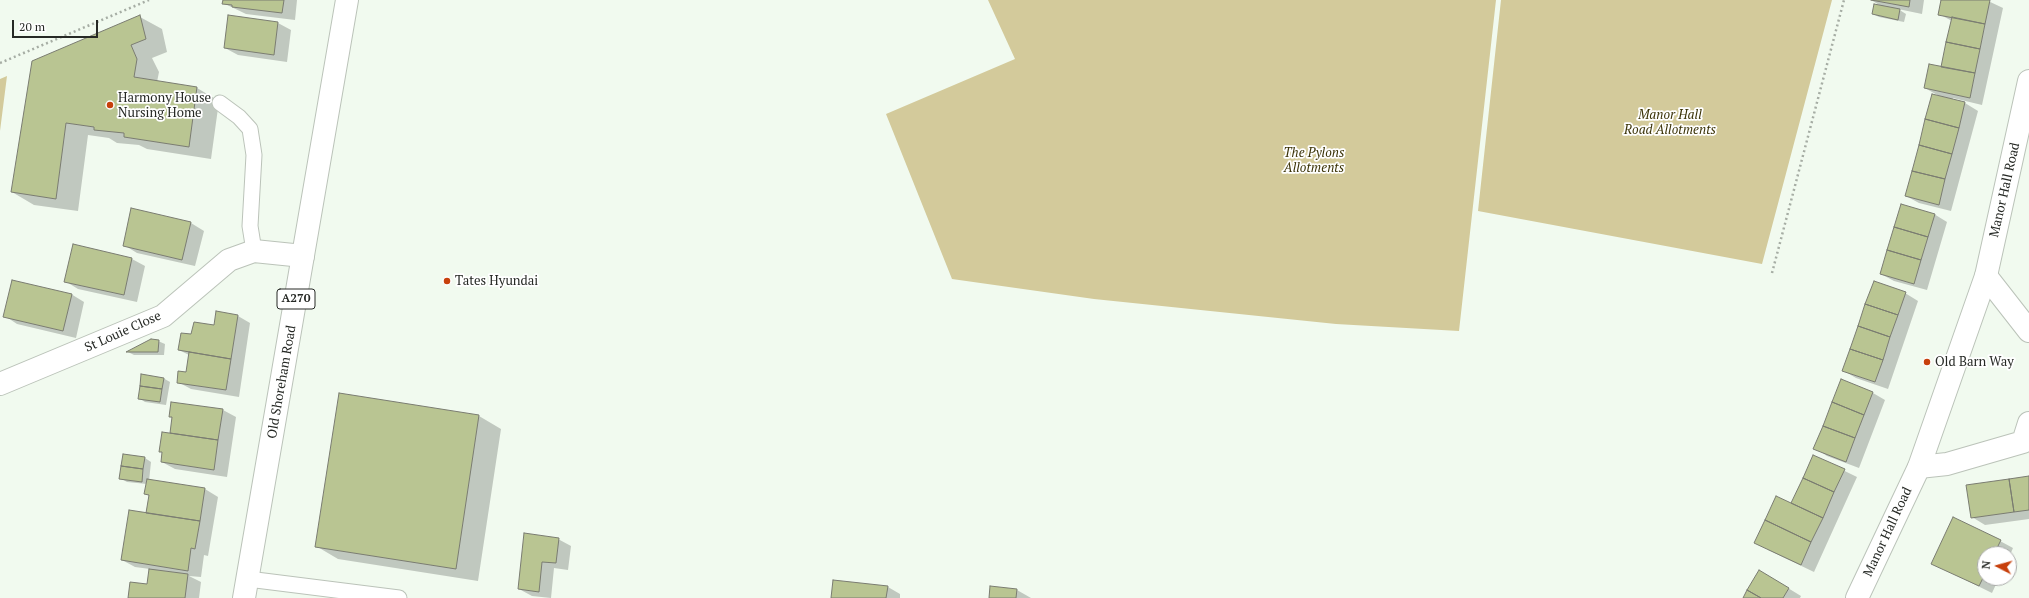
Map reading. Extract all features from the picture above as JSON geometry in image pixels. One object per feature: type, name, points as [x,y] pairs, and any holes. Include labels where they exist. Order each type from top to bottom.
[{"type":"street","name":"Old Shoreham Road","points":[[246,588],[347,0]]},
{"type":"street","name":"Manor Hall Road","points":[[1860,597],[1919,467],[1986,276],[2029,81]]},
{"type":"street","name":"St Louie Close","points":[[0,384],[163,316],[229,260],[254,251],[303,256]]},
{"type":"street","points":[[1986,276],[2029,331]]},
{"type":"street","points":[[1919,467],[1947,464],[2023,442],[2029,423]]},
{"type":"lane","points":[[220,103],[239,117],[250,128],[254,155],[250,219],[254,251]]},
{"type":"lane","points":[[246,588],[400,598]]},
{"type":"path","points":[[0,63],[149,0]]},
{"type":"path","points":[[1772,273],[1844,0]]},
{"type":"green space","name":"The Pylons Allotments","points":[[988,0],[1496,0],[1459,331],[1336,324],[1094,299],[952,279],[886,114],[1015,59]]},
{"type":"green space","name":"Manor Hall Road Allotments","points":[[1501,0],[1832,0],[1762,264],[1478,211]]},
{"type":"green space","points":[[7,76],[0,131],[0,79]]},
{"type":"building","points":[[223,0],[284,0],[282,13],[232,7],[232,5],[222,4]]},
{"type":"building","points":[[1871,0],[1910,0],[1909,7]]},
{"type":"building","points":[[1941,0],[1990,0],[1985,24],[1938,15]]},
{"type":"building","points":[[1874,4],[1900,9],[1898,20],[1872,14]]},
{"type":"building","name":"Harmony House Nursing Home","points":[[140,15],[146,39],[131,45],[137,59],[134,77],[197,87],[189,147],[124,137],[124,133],[94,130],[94,127],[66,123],[56,199],[11,192],[32,61]]},
{"type":"building","points":[[228,15],[278,22],[274,55],[224,48]]},
{"type":"building","points":[[1952,17],[1985,24],[1980,49],[1946,42]]},
{"type":"building","points":[[1946,42],[1980,49],[1975,73],[1941,67]]},
{"type":"building","points":[[1929,64],[1975,73],[1970,98],[1924,88]]},
{"type":"building","points":[[1932,94],[1965,102],[1959,128],[1925,119]]},
{"type":"building","points":[[1925,119],[1959,128],[1952,154],[1919,145]]},
{"type":"building","points":[[1919,145],[1952,154],[1945,179],[1912,171]]},
{"type":"building","points":[[1912,171],[1945,179],[1939,205],[1905,196]]},
{"type":"building","points":[[1901,204],[1935,214],[1928,237],[1894,227]]},
{"type":"building","points":[[131,208],[191,222],[182,260],[123,246]]},
{"type":"building","points":[[1894,227],[1928,237],[1921,260],[1887,250]]},
{"type":"building","points":[[73,244],[132,258],[124,295],[64,282]]},
{"type":"building","points":[[1887,250],[1921,260],[1914,284],[1880,274]]},
{"type":"building","points":[[12,280],[72,294],[63,331],[3,317]]},
{"type":"building","points":[[1874,281],[1906,292],[1898,315],[1865,304]]},
{"type":"building","points":[[1865,304],[1898,315],[1890,337],[1858,326]]},
{"type":"building","points":[[216,311],[238,315],[231,359],[178,350],[181,333],[191,334],[194,322],[214,325]]},
{"type":"building","points":[[1858,326],[1890,337],[1883,360],[1850,349]]},
{"type":"building","points":[[151,339],[159,340],[158,352],[126,352]]},
{"type":"building","points":[[1850,349],[1883,360],[1875,382],[1842,371]]},
{"type":"building","points":[[189,352],[231,359],[226,390],[177,383],[178,371],[186,372]]},
{"type":"building","points":[[141,374],[164,378],[162,389],[140,386]]},
{"type":"building","points":[[1841,379],[1873,392],[1864,415],[1832,402]]},
{"type":"building","points":[[140,386],[162,389],[160,402],[138,399]]},
{"type":"building","points":[[339,393],[479,415],[456,569],[315,547]]},
{"type":"building","points":[[171,402],[223,409],[218,440],[170,433],[172,417],[169,417]]},
{"type":"building","points":[[1832,402],[1864,415],[1855,438],[1823,426]]},
{"type":"building","points":[[1823,426],[1855,438],[1846,462],[1813,449]]},
{"type":"building","points":[[162,432],[218,440],[214,470],[161,462],[162,452],[159,452]]},
{"type":"building","points":[[123,454],[145,457],[143,469],[121,466]]},
{"type":"building","points":[[1813,455],[1845,469],[1834,492],[1803,478]]},
{"type":"building","points":[[121,466],[143,469],[142,482],[119,479]]},
{"type":"building","points":[[2029,476],[2029,510],[2014,512],[2009,479]]},
{"type":"building","points":[[1803,478],[1834,492],[1823,518],[1791,503]]},
{"type":"building","points":[[147,479],[205,488],[200,521],[146,513],[149,495],[144,494]]},
{"type":"building","points":[[2009,479],[2014,512],[1971,518],[1966,485]]},
{"type":"building","points":[[1776,496],[1823,518],[1811,542],[1765,520]]},
{"type":"building","points":[[129,510],[200,521],[195,549],[191,548],[188,571],[121,560]]},
{"type":"building","points":[[1953,517],[2001,540],[1998,546],[1977,546],[1977,585],[1931,564]]},
{"type":"building","points":[[1765,520],[1811,542],[1801,565],[1754,543]]},
{"type":"building","points":[[524,533],[559,538],[556,563],[542,562],[539,592],[518,589]]},
{"type":"building","points":[[149,569],[188,574],[185,598],[128,598],[130,582],[147,584]]},
{"type":"building","points":[[1759,570],[1789,588],[1783,598],[1761,598],[1747,590]]},
{"type":"building","points":[[833,580],[888,586],[886,598],[831,598]]},
{"type":"building","points":[[990,586],[1017,589],[1016,598],[989,598]]},
{"type":"building","points":[[1747,590],[1761,598],[1743,598]]},
{"type":"place","name":"Harmony House Nursing Home","points":[[110,105]]},
{"type":"place","name":"Tates Hyundai","points":[[447,281]]},
{"type":"place","name":"Old Barn Way","points":[[1927,362]]}]
